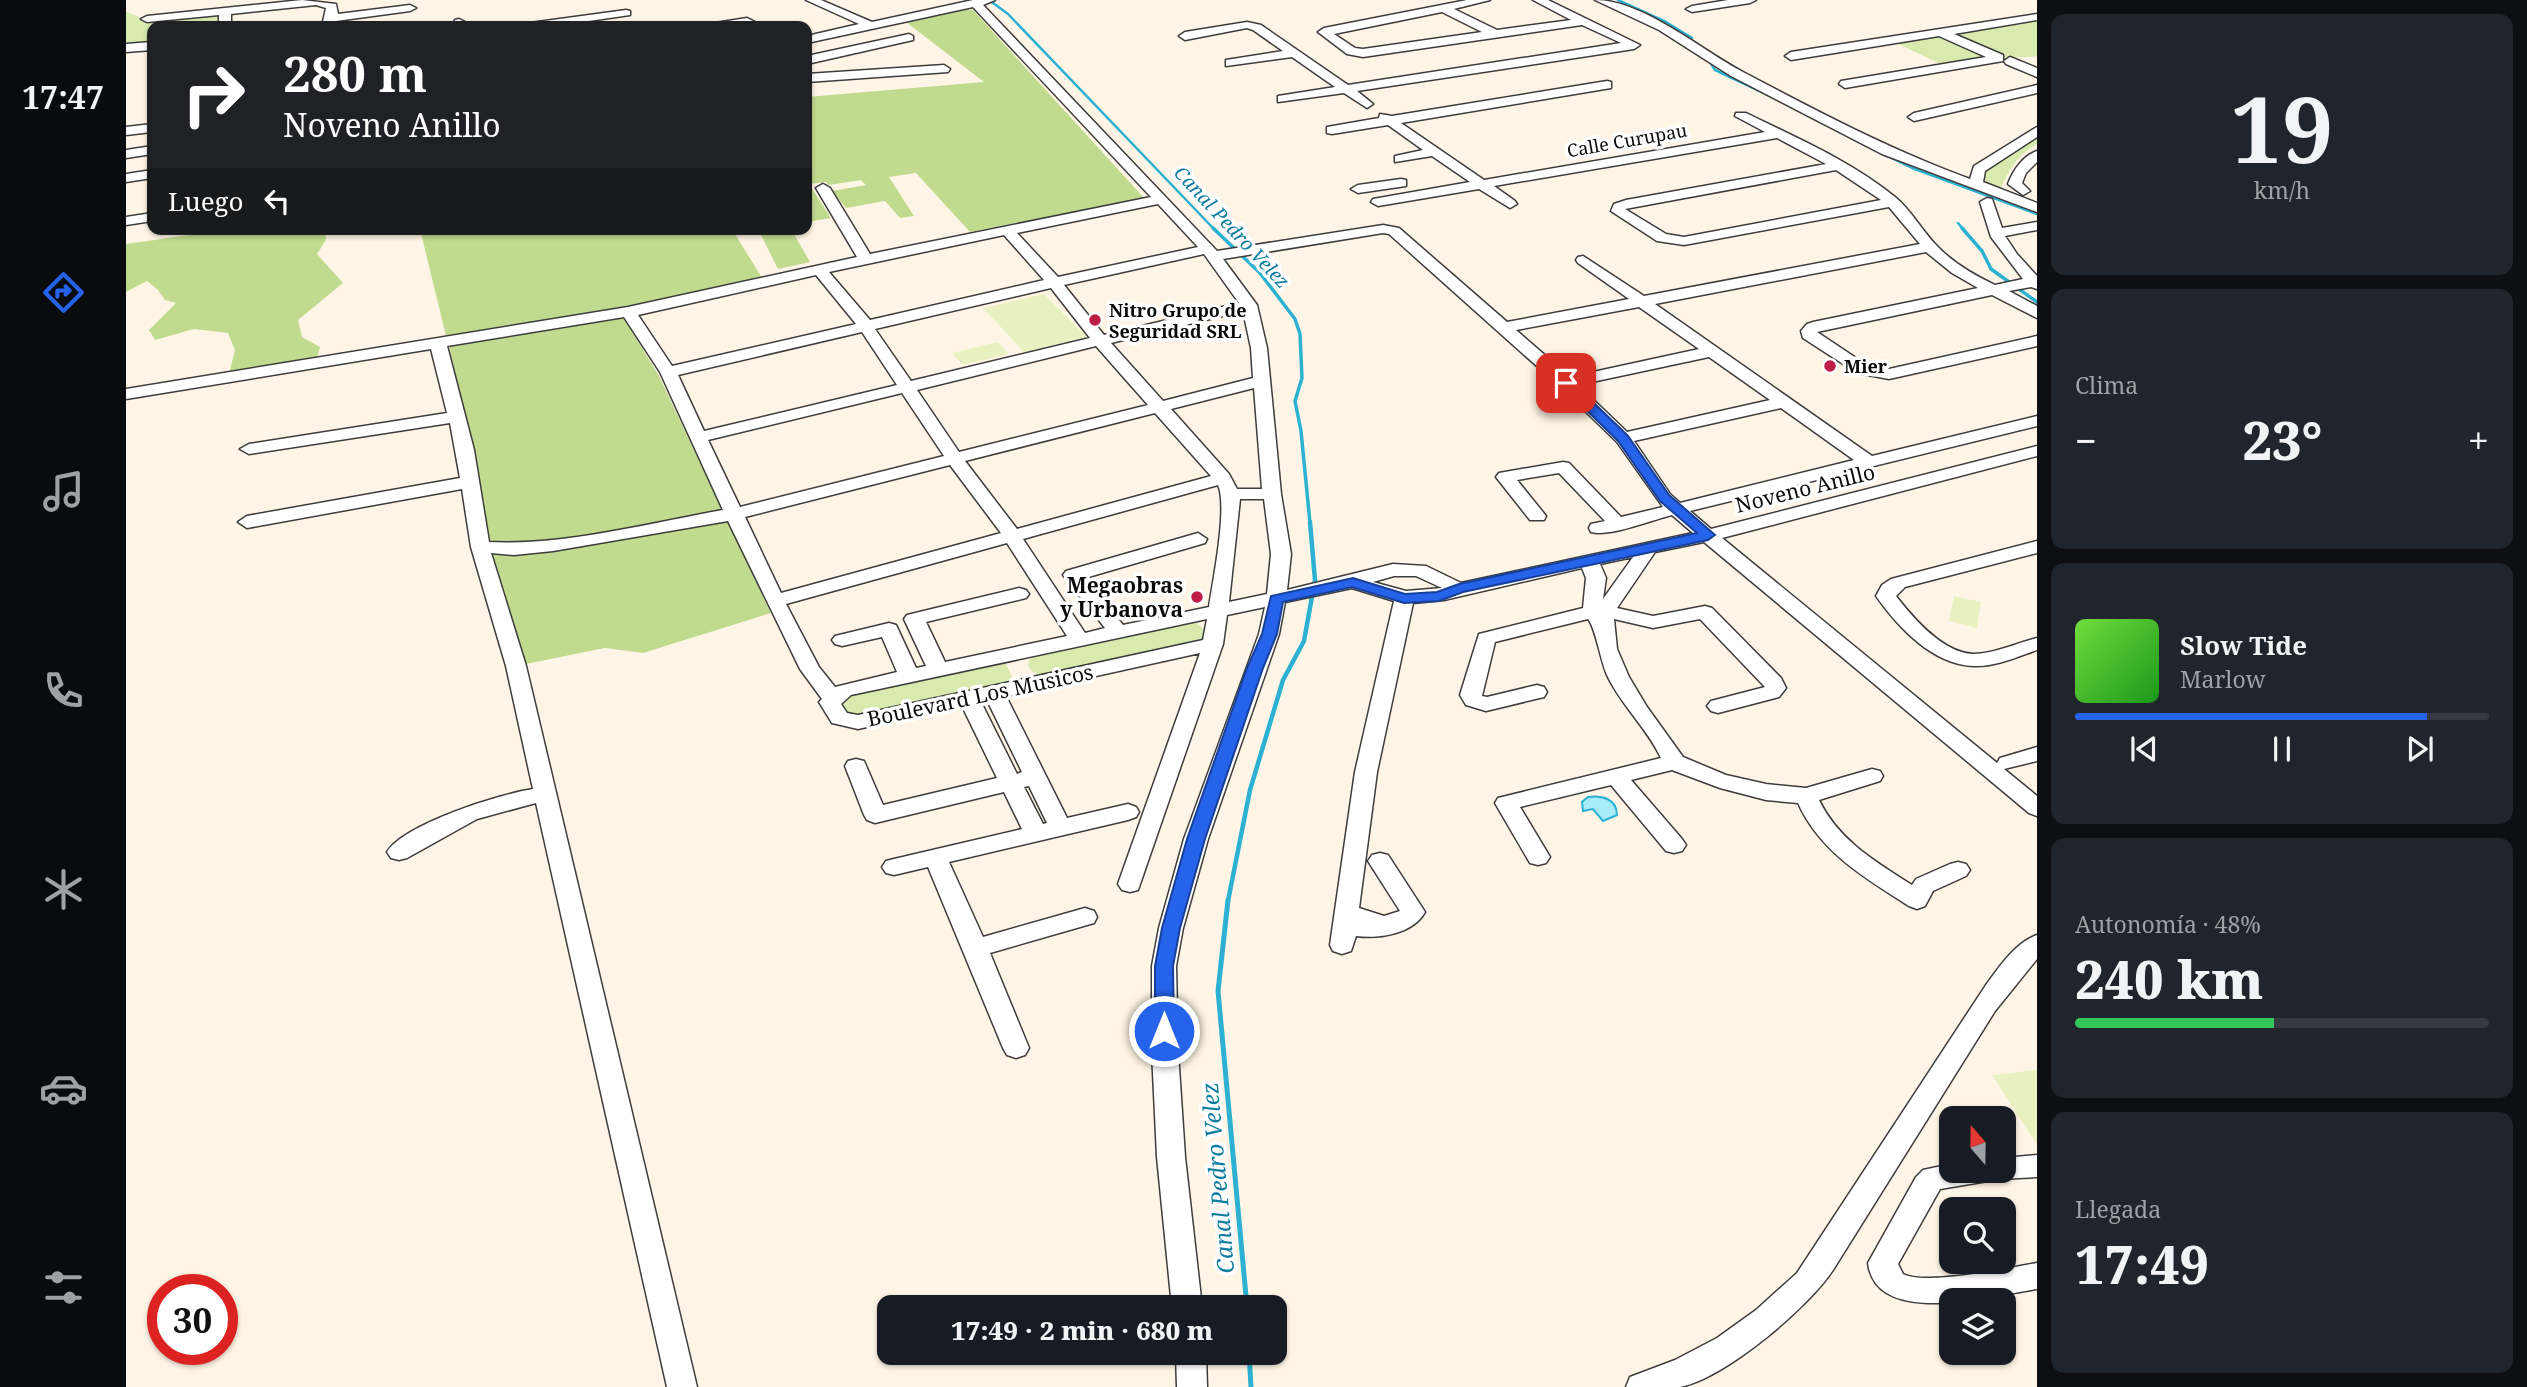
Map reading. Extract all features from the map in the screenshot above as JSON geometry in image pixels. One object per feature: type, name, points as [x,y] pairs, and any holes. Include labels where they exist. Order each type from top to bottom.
[{"type":"street","points":[[812,0],[872,26]]},
{"type":"street","points":[[952,0],[979,3],[1216,253],[1249,305],[1259,348],[1272,494],[1286,596],[1255,668],[1196,839],[1171,928],[1164,966],[1165,1052],[1171,1157],[1185,1295]]},
{"type":"street","points":[[1484,0],[1323,29],[1325,34],[1351,51],[1363,53],[1585,21]]},
{"type":"street","points":[[1334,82],[1277,95],[1346,89],[1639,44],[1539,0]]},
{"type":"street","points":[[1601,0],[1663,28],[1735,73],[1887,150],[1936,172],[2037,208]]},
{"type":"street","points":[[1693,5],[1750,0]]},
{"type":"street","points":[[147,19],[326,2],[332,6],[330,21]]},
{"type":"street","points":[[812,38],[979,3]]},
{"type":"street","points":[[336,21],[410,8]]},
{"type":"street","points":[[1443,8],[1495,34]]},
{"type":"street","points":[[225,11],[225,21]]},
{"type":"street","points":[[563,21],[626,13]]},
{"type":"street","points":[[1791,56],[2037,17]]},
{"type":"street","points":[[1185,36],[1253,26],[1510,204]]},
{"type":"street","points":[[1845,84],[1999,58],[1942,33]]},
{"type":"street","points":[[812,77],[893,58],[909,38]]},
{"type":"street","points":[[126,48],[147,46]]},
{"type":"street","points":[[1230,63],[1293,53]]},
{"type":"street","points":[[812,56],[893,58],[944,69]]},
{"type":"street","points":[[2010,61],[2037,73]]},
{"type":"street","points":[[1332,130],[1607,85]]},
{"type":"street","points":[[1914,117],[2037,89]]},
{"type":"street","points":[[1465,108],[1486,123]]},
{"type":"street","points":[[1741,116],[1840,165],[1892,202],[1910,219],[1929,247],[1970,279],[2022,285]]},
{"type":"street","points":[[126,131],[147,129]]},
{"type":"street","points":[[1936,172],[1979,169],[2037,131]]},
{"type":"street","name":"Calle Curupau","points":[[1378,202],[1778,134]]},
{"type":"street","points":[[126,154],[147,151]]},
{"type":"street","points":[[1399,159],[1435,151]]},
{"type":"street","points":[[2023,191],[2015,184],[2016,178],[2035,158]]},
{"type":"street","points":[[1840,165],[1626,204],[1619,207],[1618,211],[1662,239],[1684,241],[1892,202]]},
{"type":"street","points":[[1978,187],[1976,184],[1979,169]]},
{"type":"street","points":[[126,178],[147,175]]},
{"type":"street","points":[[1358,189],[1437,179]]},
{"type":"street","points":[[1401,183],[1418,195]]},
{"type":"street","points":[[823,188],[866,259]]},
{"type":"street","points":[[126,394],[628,312],[866,259],[1162,199]]},
{"type":"street","points":[[1987,202],[1991,226],[2009,254],[2037,313]]},
{"type":"street","points":[[126,221],[147,219]]},
{"type":"street","points":[[1997,233],[2037,226]]},
{"type":"street","points":[[668,372],[1054,282],[1216,253],[1389,229],[1566,383],[1623,438],[1664,498],[1677,510],[2037,808]]},
{"type":"street","points":[[1008,231],[1227,486],[1230,527],[1213,644],[1130,884]]},
{"type":"street","points":[[1502,328],[1929,247]]},
{"type":"street","points":[[1583,260],[1867,461]]},
{"type":"street","points":[[820,270],[865,325],[954,458],[1013,537],[1079,639]]},
{"type":"street","points":[[2022,285],[1813,327],[1810,335],[1863,370],[1889,374],[2037,341]]},
{"type":"street","points":[[699,437],[1249,305]]},
{"type":"street","points":[[628,312],[668,372],[775,601],[810,669],[832,698]]},
{"type":"street","points":[[438,344],[457,417],[480,547],[516,666],[682,1387]]},
{"type":"street","points":[[1566,383],[1713,351]]},
{"type":"street","points":[[480,547],[514,549],[553,545],[735,514],[1262,381]]},
{"type":"street","points":[[1623,438],[1783,402]]},
{"type":"street","points":[[249,449],[457,417]]},
{"type":"street","name":"Noveno Anillo","points":[[1598,528],[2037,421]]},
{"type":"street","name":"Noveno Anillo","points":[[1353,582],[1404,599],[1439,596],[1459,589],[1708,535],[2037,451]]},
{"type":"street","points":[[1537,516],[1505,477],[1563,467],[1618,524]]},
{"type":"street","points":[[247,522],[470,482]]},
{"type":"street","points":[[775,601],[1013,537],[1227,486],[1272,494]]},
{"type":"street","points":[[1118,631],[1073,575],[1198,539]]},
{"type":"street","points":[[2037,547],[1898,583],[1889,589],[1885,596],[1901,616],[1937,646],[1964,659],[1975,660],[2037,643]]},
{"type":"street","points":[[1600,614],[1648,548]]},
{"type":"street","points":[[1588,560],[1596,578],[1604,638],[1619,676],[1638,711],[1669,749],[1674,762]]},
{"type":"street","name":"Noveno Anillo","points":[[1217,612],[1353,582],[1393,570],[1412,569],[1459,589]]},
{"type":"street","points":[[938,670],[914,619],[1019,594]]},
{"type":"street","points":[[1380,861],[1413,912],[1410,918],[1370,929],[1345,928],[1366,772],[1404,599]]},
{"type":"street","points":[[1538,692],[1486,704],[1473,700],[1471,695],[1486,638],[1600,614],[1653,622],[1704,611],[1774,682],[1776,688],[1772,692],[1718,706]]},
{"type":"street","name":"Boulevard Los Musicos","points":[[1213,644],[850,722],[835,716],[830,702],[844,690],[1217,612]]},
{"type":"street","points":[[842,640],[889,629],[909,676]]},
{"type":"street","points":[[1012,654],[1028,685]]},
{"type":"street","points":[[994,693],[1060,827]]},
{"type":"street","points":[[970,698],[1036,834]]},
{"type":"street","points":[[2008,762],[2037,754]]},
{"type":"street","points":[[1538,858],[1506,803],[1674,762],[1720,780],[1766,792],[1806,796],[1872,776]]},
{"type":"street","points":[[856,766],[876,815],[1034,777]]},
{"type":"street","points":[[1616,776],[1674,845]]},
{"type":"street","points":[[399,852],[428,834],[488,805],[546,794]]},
{"type":"street","points":[[1806,796],[1812,814],[1843,848],[1917,900],[1924,885],[1958,870]]},
{"type":"street","points":[[894,867],[1128,812]]},
{"type":"street","points":[[936,859],[976,948],[1016,1048]]},
{"type":"street","points":[[976,948],[1085,917]]},
{"type":"street","points":[[1641,1387],[1690,1370],[1734,1344],[1803,1287],[1858,1207],[2001,982],[2012,966],[2037,944]]},
{"type":"street","points":[[2016,1168],[2037,1166]]},
{"type":"street","points":[[1939,1177],[1933,1178],[1926,1185],[1883,1263],[1887,1278],[1898,1286],[1920,1291],[2037,1276]]},
{"type":"street","points":[[1191,1365],[1192,1387]]},
{"type":"green space","points":[[973,10],[1144,198],[970,232],[916,173],[889,177],[914,216],[900,218],[885,201],[846,208],[832,191],[866,185],[861,180],[829,185],[826,182],[812,184],[812,97],[984,82],[906,22]]},
{"type":"green space","points":[[126,12],[140,17],[138,19],[143,21],[219,13],[225,18],[225,21],[147,21],[147,45],[133,46],[126,42]]},
{"type":"green space","points":[[2037,18],[2037,56],[1991,58],[1945,66],[1894,42],[1998,25],[2020,25]]},
{"type":"green space","points":[[2037,133],[2037,144],[2015,163],[2000,190],[1977,184],[1978,171]]},
{"type":"green space","points":[[812,189],[831,218],[812,221]]},
{"type":"green space","points":[[189,235],[326,235],[326,240],[317,254],[343,283],[298,320],[302,337],[320,347],[315,364],[228,378],[235,350],[228,333],[194,329],[155,340],[149,330],[176,303],[165,300],[147,281],[126,292],[126,244]]},
{"type":"green space","points":[[421,235],[736,235],[762,278],[629,306],[446,336]]},
{"type":"green space","points":[[761,235],[794,235],[810,262],[778,269]]},
{"type":"green space","points":[[1044,294],[1087,337],[1024,352],[983,308]]},
{"type":"green space","points":[[623,317],[659,376],[771,613],[643,653],[605,648],[516,666],[449,346]]},
{"type":"green space","points":[[998,342],[1009,354],[963,365],[952,353]]},
{"type":"green space","points":[[1954,596],[1981,602],[1977,628],[1949,621]]},
{"type":"green space","points":[[1194,621],[1204,629],[1207,637],[1200,643],[1043,676],[1033,672],[1028,666],[1029,660],[1038,654]]},
{"type":"green space","points":[[997,663],[1006,664],[1014,681],[855,717],[841,710],[840,699],[848,695]]},
{"type":"green space","points":[[2037,1070],[2037,1145],[2016,1112],[2016,1106],[2012,1106],[1992,1075]]},
{"type":"water","points":[[1588,797],[1608,799],[1614,805],[1617,815],[1603,821],[1593,809],[1583,811],[1582,802]]},
{"type":"waterway","name":"Canal Pedro Velez","points":[[989,0],[1008,14],[1214,228]]},
{"type":"waterway","points":[[1618,0],[1666,22],[1692,38]]},
{"type":"waterway","points":[[1706,56],[1715,70],[1787,104]]},
{"type":"waterway","points":[[1853,139],[1912,168],[2037,214]]},
{"type":"waterway","points":[[1958,223],[1963,229]]},
{"type":"waterway","name":"Canal Pedro Velez","points":[[1214,228],[1260,273],[1295,319],[1300,334],[1302,378],[1295,401],[1301,431],[1310,523]]},
{"type":"waterway","points":[[1962,228],[1982,251],[1991,269],[2037,302]]},
{"type":"waterway","name":"Canal Pedro Velez","points":[[1228,901],[1250,790],[1283,680],[1304,641],[1315,580],[1310,522]]},
{"type":"waterway","name":"Canal Pedro Velez","points":[[1228,900],[1218,991],[1246,1295]]},
{"type":"waterway","name":"Canal Pedro Velez","points":[[1250,1365],[1251,1387]]},
{"type":"place","name":"Nitro Grupo de Seguridad SRL","points":[[1095,320]]},
{"type":"place","name":"Mier","points":[[1830,366]]},
{"type":"place","name":"Megaobras y Urbanova","points":[[1197,597]]},
{"type":"route","points":[[1164,1031],[1164,966],[1171,928],[1196,839],[1269,634],[1276,599],[1353,582],[1404,599],[1421,599],[1708,535],[1664,498],[1623,438],[1566,383]]}]
